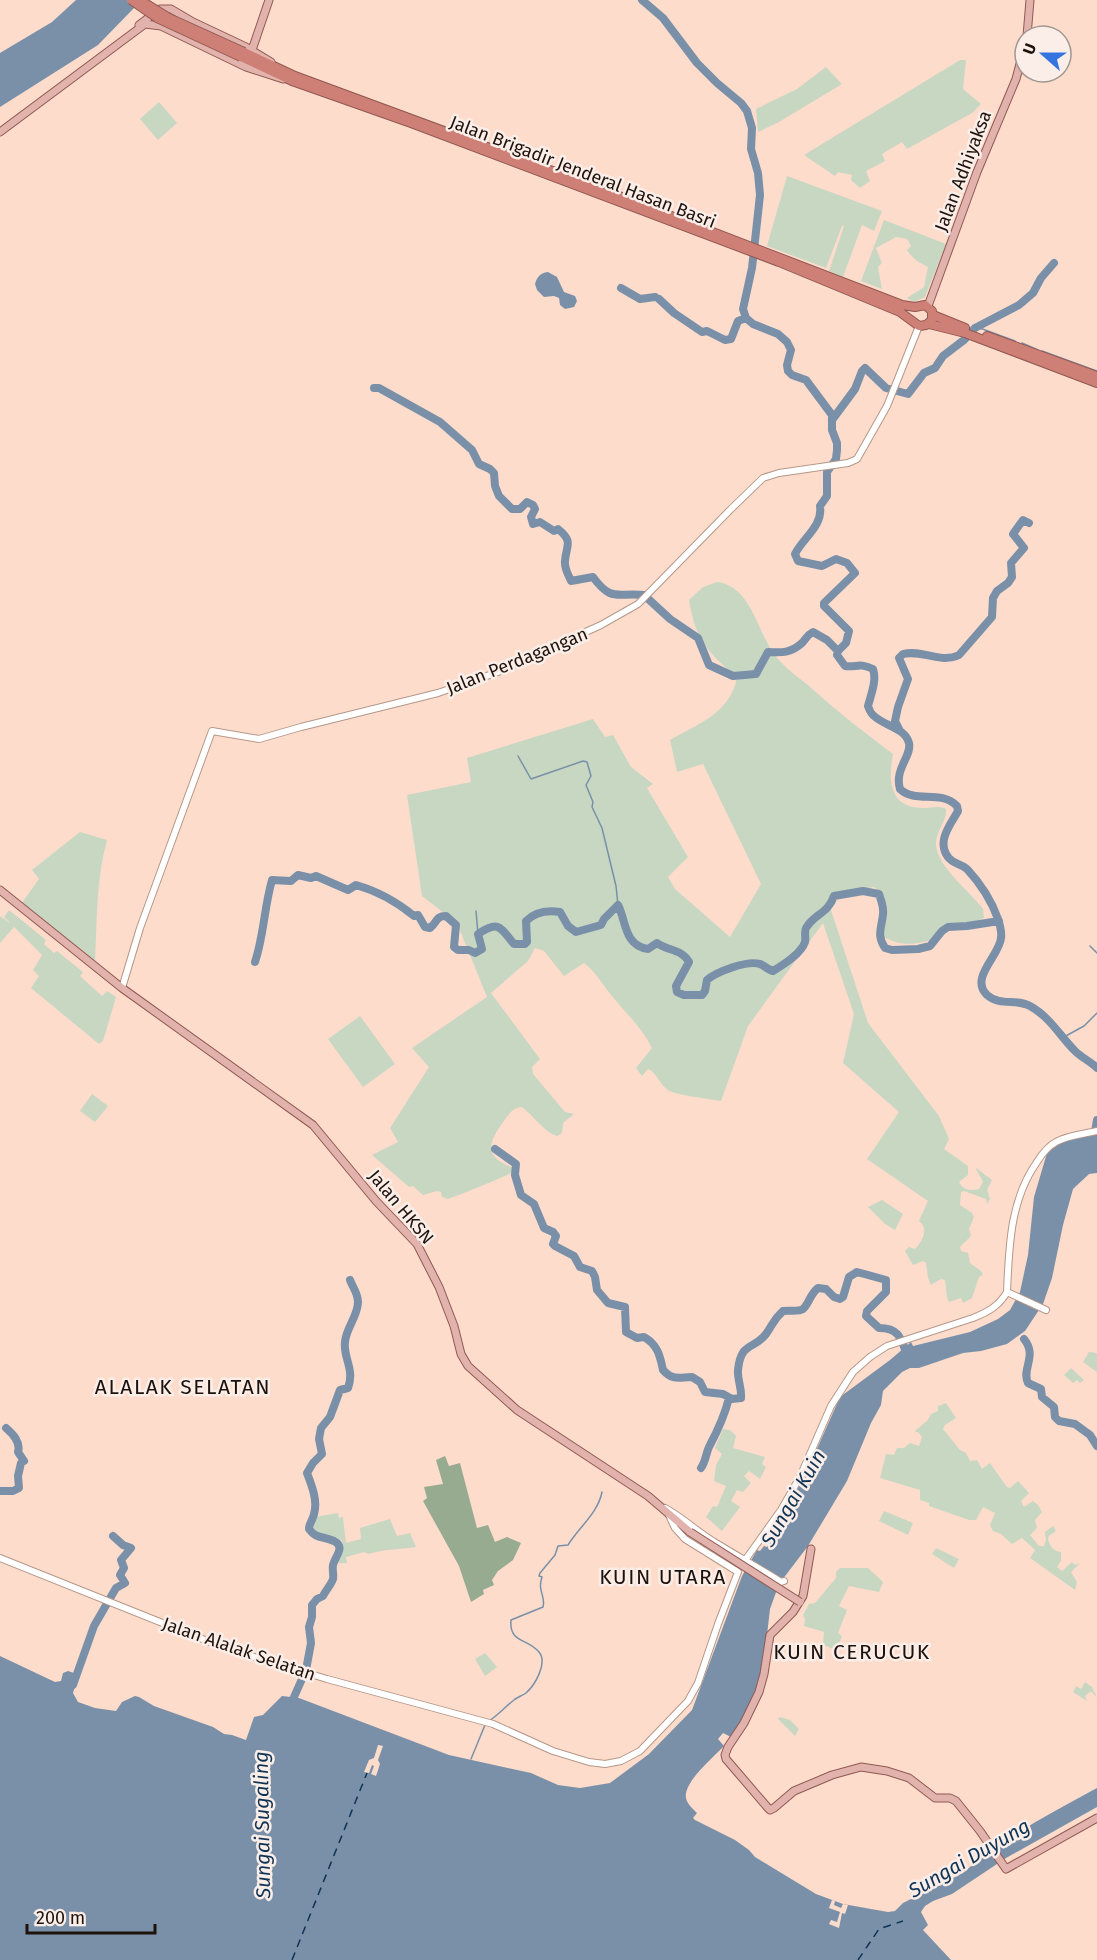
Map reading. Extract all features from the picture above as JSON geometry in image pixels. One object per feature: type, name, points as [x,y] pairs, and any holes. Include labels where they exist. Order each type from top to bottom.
[{"type":"highway","points":[[131,0],[157,18],[246,53]]},
{"type":"highway","points":[[140,0],[169,18],[246,53]]},
{"type":"highway","name":"Jalan Brigadir Jenderal Hasan Basri","points":[[246,53],[290,77],[435,129],[731,241],[811,273],[912,319]]},
{"type":"highway","name":"Jalan Brigadir Jenderal Hasan Basri","points":[[811,273],[902,305],[915,307]]},
{"type":"highway","points":[[965,331],[933,315],[928,306],[920,305],[912,312],[912,319],[919,326],[929,324],[965,331],[1097,383]]},
{"type":"highway","points":[[929,324],[933,315]]},
{"type":"highway","points":[[1030,355],[1097,376]]},
{"type":"main road","points":[[246,53],[270,0]]},
{"type":"main road","points":[[1027,24],[1030,0]]},
{"type":"main road","points":[[0,132],[149,21],[160,9],[171,9],[290,77]]},
{"type":"main road","points":[[149,21],[246,67],[290,77]]},
{"type":"main road","name":"Jalan Adhiyaksa","points":[[928,306],[977,172],[1014,84]]},
{"type":"main road","name":"Jalan HKSN","points":[[0,890],[122,988],[313,1125],[376,1201],[417,1244],[439,1287],[454,1326],[461,1354],[468,1366],[517,1410],[662,1507]]},
{"type":"main road","points":[[662,1507],[690,1532],[800,1602]]},
{"type":"main road","points":[[812,1549],[806,1587],[800,1602],[770,1635],[759,1692],[725,1755],[770,1810],[794,1791],[832,1775],[859,1767],[887,1771],[909,1778],[935,1798],[950,1798],[956,1801],[1004,1866],[1097,1818]]},
{"type":"street","name":"Jalan Perdagangan","points":[[122,988],[143,917],[212,731],[260,739],[301,726],[438,693],[498,672],[601,626],[644,600],[731,508],[763,478],[779,473],[851,462],[858,457],[876,428],[894,390],[919,326]]},
{"type":"street","points":[[747,1560],[775,1520],[800,1477],[824,1422],[847,1379],[870,1357],[894,1344],[985,1313],[1002,1301],[1009,1293],[1012,1232],[1021,1190],[1041,1156],[1053,1144],[1066,1137],[1097,1131]]},
{"type":"street","points":[[1009,1293],[1044,1309]]},
{"type":"street","name":"Jalan HKSN","points":[[662,1507],[685,1518],[715,1542],[782,1581]]},
{"type":"street","name":"Jalan Alalak Selatan","points":[[0,1558],[203,1640],[310,1674],[493,1724],[539,1746],[589,1762],[612,1764],[634,1755],[655,1738],[691,1697],[738,1572],[685,1539],[675,1528],[669,1515]]},
{"type":"green space","points":[[960,60],[966,60],[963,89],[981,104],[972,113],[907,149],[902,142],[882,154],[885,161],[866,171],[870,181],[860,188],[851,180],[852,175],[838,172],[835,176],[804,155]]},
{"type":"green space","points":[[826,67],[842,84],[758,132],[756,109],[797,89]]},
{"type":"green space","points":[[159,102],[177,123],[158,140],[140,119]]},
{"type":"green space","points":[[787,176],[882,211],[874,231],[862,225],[843,277],[829,271],[844,226],[842,226],[826,268],[767,246]]},
{"type":"green space","points":[[884,220],[946,244],[925,297],[914,302],[907,298],[924,287],[928,267],[909,253],[907,250],[911,246],[907,239],[896,237],[876,248],[882,263],[878,267],[882,289],[861,281]]},
{"type":"green space","points":[[717,582],[729,585],[745,600],[774,654],[786,667],[893,754],[891,783],[897,798],[912,807],[946,809],[945,818],[936,840],[938,854],[948,871],[983,909],[984,918],[943,927],[931,940],[907,944],[884,937],[882,929],[885,898],[874,887],[834,893],[828,901],[868,1023],[939,1116],[949,1139],[944,1149],[968,1166],[968,1175],[959,1182],[968,1189],[979,1189],[983,1182],[975,1167],[992,1180],[987,1190],[990,1199],[987,1204],[986,1199],[961,1192],[960,1205],[974,1217],[969,1229],[971,1236],[960,1247],[961,1251],[968,1253],[970,1263],[983,1275],[979,1277],[972,1298],[963,1303],[961,1298],[949,1302],[945,1280],[941,1279],[931,1285],[926,1263],[923,1261],[913,1265],[905,1251],[909,1247],[915,1249],[922,1238],[924,1227],[919,1221],[928,1201],[867,1159],[899,1112],[843,1063],[854,1014],[823,923],[748,1026],[721,1101],[672,1092],[665,1088],[648,1069],[642,1076],[636,1068],[652,1048],[595,974],[584,963],[564,976],[544,951],[535,948],[528,961],[491,993],[540,1059],[532,1067],[533,1074],[565,1112],[574,1114],[563,1123],[562,1133],[557,1136],[552,1134],[522,1107],[515,1109],[501,1125],[491,1145],[494,1156],[514,1168],[515,1171],[448,1199],[442,1197],[441,1192],[423,1195],[413,1186],[409,1187],[372,1155],[398,1142],[390,1128],[429,1067],[412,1048],[487,997],[457,923],[422,896],[407,795],[471,782],[467,758],[593,719],[605,737],[613,735],[631,767],[653,784],[647,788],[688,857],[668,877],[675,889],[730,937],[761,884],[703,764],[677,772],[670,740],[702,723],[720,709],[728,700],[737,678],[710,652],[699,636],[689,600],[703,587]]},
{"type":"green space","points":[[80,832],[107,840],[99,885],[95,962],[21,904],[39,879],[32,870]]},
{"type":"green space","points":[[9,910],[46,940],[44,944],[54,953],[57,951],[83,972],[80,976],[102,996],[107,991],[116,997],[103,1041],[99,1044],[31,988],[39,976],[33,970],[42,955],[14,927],[0,943],[0,916],[11,924],[4,917]]},
{"type":"green space","points":[[360,1016],[395,1064],[363,1087],[328,1039]]},
{"type":"green space","points":[[92,1094],[108,1106],[95,1122],[80,1111]]},
{"type":"green space","points":[[882,1200],[903,1214],[895,1230],[885,1224],[868,1207]]},
{"type":"green space","points":[[1089,1352],[1097,1353],[1097,1372],[1083,1362]]},
{"type":"green space","points":[[1071,1368],[1084,1380],[1080,1383],[1077,1380],[1073,1383],[1064,1375]]},
{"type":"green space","points":[[946,1403],[956,1418],[943,1429],[960,1450],[966,1453],[970,1461],[977,1460],[982,1469],[990,1463],[1007,1487],[1010,1488],[1018,1481],[1029,1493],[1021,1501],[1024,1507],[1033,1501],[1038,1505],[1042,1512],[1035,1520],[1037,1528],[1030,1535],[1039,1546],[1044,1546],[1045,1532],[1053,1526],[1056,1531],[1048,1539],[1052,1548],[1061,1552],[1061,1561],[1057,1567],[1062,1571],[1072,1562],[1075,1565],[1080,1563],[1071,1572],[1077,1582],[1075,1590],[1030,1558],[1035,1550],[1022,1538],[1012,1544],[1001,1534],[993,1531],[990,1525],[995,1513],[983,1507],[976,1520],[969,1520],[929,1506],[929,1503],[920,1500],[920,1490],[880,1478],[886,1454],[894,1455],[897,1448],[904,1448],[910,1443],[919,1446],[922,1437],[915,1432],[916,1430],[927,1421],[931,1414],[938,1411],[938,1406]]},
{"type":"green space","points":[[723,1429],[730,1430],[736,1436],[733,1448],[765,1457],[762,1464],[766,1467],[760,1479],[749,1471],[744,1476],[751,1483],[743,1492],[737,1490],[731,1501],[740,1507],[722,1531],[706,1517],[713,1506],[717,1507],[726,1486],[714,1481],[716,1465],[722,1454],[715,1448]]},
{"type":"green space","points":[[445,1456],[449,1466],[460,1463],[477,1528],[488,1525],[495,1542],[507,1537],[521,1543],[513,1560],[498,1571],[492,1580],[494,1585],[483,1590],[484,1594],[471,1602],[459,1566],[423,1501],[427,1498],[424,1487],[443,1484],[436,1460]]},
{"type":"green space","points":[[884,1511],[913,1523],[908,1535],[879,1521]]},
{"type":"green space","points":[[338,1513],[339,1518],[343,1517],[346,1543],[361,1539],[360,1528],[390,1519],[397,1536],[410,1533],[416,1547],[368,1554],[364,1552],[346,1557],[347,1563],[338,1563],[343,1550],[342,1540],[319,1534],[310,1525],[315,1517]]},
{"type":"green space","points":[[936,1548],[959,1559],[954,1568],[932,1554]]},
{"type":"green space","points":[[840,1568],[868,1568],[883,1582],[879,1592],[849,1586],[839,1606],[847,1610],[838,1633],[842,1636],[837,1650],[823,1645],[824,1632],[804,1626],[803,1615],[809,1604],[815,1603],[836,1578],[836,1572]]},
{"type":"green space","points":[[485,1653],[497,1667],[485,1676],[475,1659]]},
{"type":"green space","points":[[1085,1682],[1092,1687],[1097,1698],[1091,1691],[1085,1696],[1087,1701],[1073,1692],[1076,1686],[1081,1689]]},
{"type":"green space","points":[[780,1717],[790,1720],[799,1729],[795,1736],[778,1719]]},
{"type":"water","points":[[76,0],[150,0],[134,8],[98,45],[0,107],[0,53],[52,22]]},
{"type":"water","points":[[548,272],[557,277],[564,292],[575,296],[577,301],[574,307],[565,309],[560,305],[559,298],[544,297],[537,290],[535,284],[538,277]]},
{"type":"water","name":"Sungai Kuin","points":[[1097,1134],[1097,1173],[1089,1174],[1073,1189],[1052,1278],[1043,1304],[1025,1331],[1007,1344],[963,1353],[919,1368],[910,1368],[902,1372],[883,1391],[881,1405],[847,1481],[808,1546],[779,1584],[770,1609],[762,1678],[748,1711],[731,1737],[723,1733],[718,1739],[724,1746],[694,1777],[686,1792],[690,1806],[697,1813],[693,1818],[695,1820],[735,1840],[755,1857],[816,1894],[843,1904],[888,1912],[895,1911],[903,1903],[963,1873],[1010,1837],[1097,1788],[1097,1807],[1006,1858],[952,1894],[925,1906],[921,1912],[928,1925],[923,1930],[951,1960],[0,1960],[0,1656],[55,1682],[61,1681],[63,1673],[68,1671],[74,1673],[77,1680],[73,1693],[78,1702],[95,1708],[116,1711],[122,1702],[135,1696],[154,1706],[213,1727],[224,1734],[246,1740],[254,1717],[263,1715],[282,1696],[299,1698],[449,1755],[531,1773],[558,1785],[580,1788],[610,1783],[649,1754],[692,1710],[742,1576],[757,1550],[760,1551],[764,1546],[767,1547],[774,1538],[771,1536],[778,1527],[775,1524],[804,1478],[840,1397],[911,1342],[913,1346],[970,1332],[998,1319],[1010,1310],[1020,1292],[1028,1255],[1034,1197],[1047,1153],[1063,1141]]},
{"type":"pier","points":[[378,1745],[383,1746],[376,1776],[371,1774],[374,1766],[372,1765],[369,1773],[364,1772],[369,1760],[374,1758]]},
{"type":"pier","points":[[832,1900],[835,1901],[834,1905],[841,1908],[843,1904],[848,1905],[845,1914],[842,1913],[839,1928],[829,1924],[831,1920],[837,1922],[840,1912],[829,1908]]},
{"type":"waterway","points":[[642,0],[663,18],[697,63],[747,111],[752,128],[751,149],[758,173],[760,195],[752,268],[743,309],[746,318],[753,324],[778,334],[787,342],[791,350],[787,365],[788,371],[806,380],[832,415],[832,430],[837,450],[836,459],[827,472],[827,496],[820,506],[816,526],[795,554],[798,561],[822,566],[836,559],[847,563],[855,573],[824,603],[824,606],[849,631],[846,643],[838,651]]},
{"type":"waterway","points":[[832,420],[855,389],[865,368],[886,388],[908,394],[924,373],[935,368],[943,356],[975,328],[1019,305],[1033,293],[1041,278],[1054,263]]},
{"type":"waterway","points":[[621,288],[640,299],[655,297]]},
{"type":"waterway","points":[[659,299],[674,313],[702,332],[707,331],[725,340],[731,339],[738,321],[746,318]]},
{"type":"waterway","points":[[977,327],[1015,341]]},
{"type":"waterway","points":[[1022,343],[1038,350]]},
{"type":"waterway","points":[[1042,351],[1097,371]]},
{"type":"waterway","points":[[374,388],[379,388],[440,422],[472,450],[479,464],[494,473],[499,496],[512,509],[520,509],[527,502],[535,509],[531,517],[533,524],[540,522],[554,531],[558,529],[563,533],[568,541],[565,566],[571,581],[593,577],[610,593],[644,595],[670,619],[698,638],[709,665],[733,676],[756,674],[768,652],[790,651],[813,632],[827,640],[838,651]]},
{"type":"waterway","points":[[900,731],[895,721],[908,679],[899,658],[903,654],[910,653],[945,658],[959,655],[992,617],[993,598],[1012,577],[1011,563],[1024,548],[1013,534],[1023,520],[1029,523]]},
{"type":"waterway","points":[[838,651],[837,655],[845,666],[873,669],[874,683],[868,706],[870,711],[876,718],[903,733],[907,738],[909,748],[899,775],[900,789],[913,796],[943,798],[957,806],[958,811],[944,839],[945,851],[950,859],[967,869],[981,886],[999,921],[1001,931],[999,945],[983,974],[982,988],[992,999],[1025,1004],[1037,1010],[1075,1051],[1097,1068]]},
{"type":"waterway","points":[[518,756],[531,779],[583,761],[587,762],[591,776],[586,785],[593,802],[592,807],[602,828],[616,886],[618,905]]},
{"type":"waterway","points":[[255,962],[272,880],[291,881],[298,875],[311,878],[316,876],[348,890],[356,885],[372,890],[414,916],[418,915],[425,927],[430,928],[438,918],[446,916],[456,925],[454,947],[475,953],[482,949],[478,934],[491,927],[499,927],[514,944],[525,944],[527,942],[526,921],[538,914],[560,912],[568,926],[576,932],[601,925],[618,905],[627,932],[634,943],[648,949],[657,943],[679,952],[689,962],[676,986],[677,992],[684,995],[702,995],[707,980],[732,968],[754,963],[773,971],[782,966],[800,951],[805,942],[806,928],[825,910],[834,896],[863,891],[879,894],[883,911],[881,939],[885,948],[892,950],[930,946],[948,927],[999,921]]},
{"type":"waterway","points":[[476,911],[478,934]]},
{"type":"waterway","points":[[1090,946],[1097,953]]},
{"type":"waterway","points":[[1064,1037],[1084,1026],[1097,1013]]},
{"type":"waterway","points":[[1094,1137],[1097,1120]]},
{"type":"waterway","points":[[495,1149],[516,1164],[515,1175],[521,1195],[534,1204],[544,1228],[556,1236],[553,1244],[574,1256],[580,1267],[592,1271],[597,1290],[608,1303],[625,1307],[626,1332],[637,1338],[644,1337],[652,1344],[663,1370],[670,1376],[692,1377],[700,1382],[705,1392],[723,1394],[732,1399],[741,1398],[738,1370],[745,1350],[766,1334],[783,1311],[803,1309],[818,1288],[826,1289],[834,1297],[840,1299],[843,1297],[849,1277],[857,1272],[886,1280],[886,1292],[867,1311],[866,1316],[879,1328],[895,1332],[901,1339],[907,1355]]},
{"type":"waterway","name":"Sungai Sugaling","points":[[290,1706],[306,1670],[311,1643],[309,1627],[312,1605],[323,1596],[332,1581],[333,1565],[339,1549],[337,1543],[317,1536],[309,1529],[315,1504],[307,1473],[322,1454],[319,1439],[321,1428],[330,1417],[340,1390],[348,1388],[350,1381],[345,1342],[358,1302],[350,1280]]},
{"type":"waterway","points":[[1024,1339],[1030,1351],[1026,1373],[1028,1383],[1041,1389],[1042,1397],[1054,1407],[1055,1417],[1059,1421],[1075,1424],[1090,1435],[1097,1446]]},
{"type":"waterway","points":[[701,1468],[729,1398]]},
{"type":"waterway","points":[[0,1491],[13,1491],[19,1488],[18,1476],[21,1463],[24,1461],[18,1452],[16,1438],[6,1428]]},
{"type":"waterway","points":[[489,1721],[515,1699],[526,1693],[533,1685],[541,1668],[539,1652],[516,1637],[511,1627],[511,1620],[543,1607],[540,1573],[555,1555],[558,1546],[568,1545],[588,1520],[597,1507],[602,1492]]},
{"type":"waterway","points":[[73,1685],[94,1626],[116,1588],[125,1583],[120,1575],[124,1568],[121,1560],[131,1548],[123,1545],[113,1536]]},
{"type":"waterway","points":[[471,1759],[485,1725]]},
{"type":"ferry route","points":[[292,1960],[367,1773]]},
{"type":"ferry route","points":[[858,1960],[879,1929],[903,1921]]},
{"type":"district","name":"ALALAK SELATAN","points":[[183,1387]]},
{"type":"district","name":"KUIN UTARA","points":[[663,1577]]},
{"type":"district","name":"KUIN CERUCUK","points":[[852,1652]]},
{"type":"water label","name":"Sungai Duyung","points":[[969,1858]]}]
